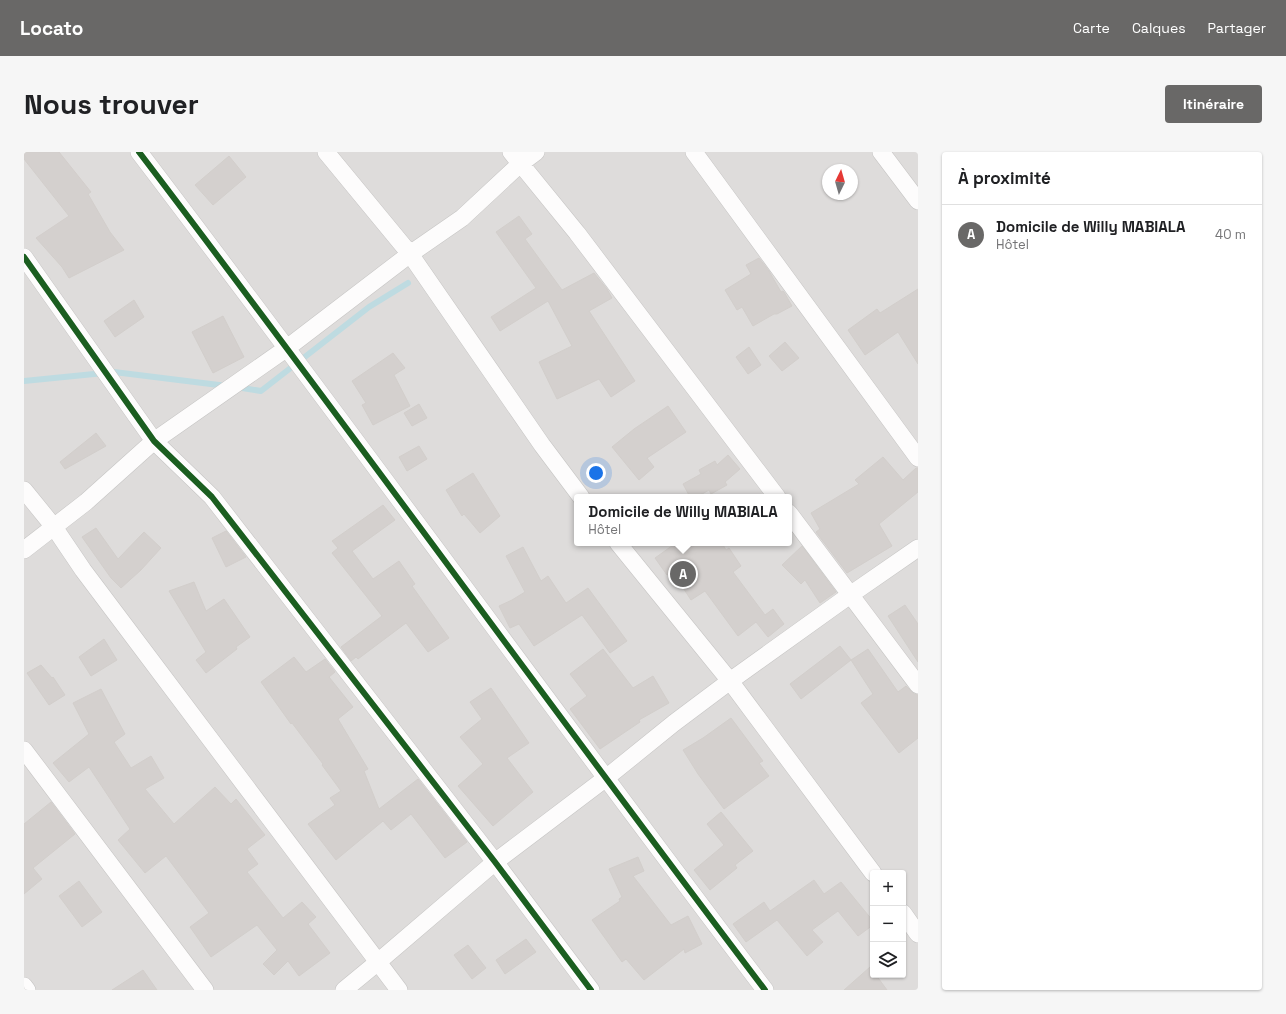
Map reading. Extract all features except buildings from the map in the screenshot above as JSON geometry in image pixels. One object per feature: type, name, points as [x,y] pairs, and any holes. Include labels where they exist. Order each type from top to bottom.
[{"type":"street","points":[[139,152],[287,348],[660,851],[765,990]]},
{"type":"street","points":[[326,152],[410,254],[542,445],[580,494]]},
{"type":"street","points":[[24,550],[86,502],[154,441],[287,348],[410,254],[462,218],[515,158],[536,152]]},
{"type":"street","points":[[694,152],[918,458]]},
{"type":"street","points":[[881,152],[918,201]]},
{"type":"street","points":[[515,158],[577,233],[775,494]]},
{"type":"street","points":[[24,257],[154,441],[212,497],[495,862],[591,990]]},
{"type":"street","points":[[24,490],[54,527],[83,570],[399,990]]},
{"type":"street","points":[[792,517],[918,685]]},
{"type":"street","points":[[620,546],[730,681],[871,870]]},
{"type":"street","points":[[344,990],[495,862],[606,778],[674,723],[730,681],[918,548]]},
{"type":"street","points":[[24,750],[205,990]]},
{"type":"street","points":[[906,917],[918,934]]},
{"type":"street","points":[[24,986],[27,990]]},
{"type":"shaded area","points":[[24,152],[918,152],[918,990],[24,990]]},
{"type":"waterway","points":[[236,387],[261,391],[369,307],[408,283]]},
{"type":"waterway","points":[[24,381],[114,372],[227,386]]},
{"type":"cycle path","points":[[139,152],[765,990]]},
{"type":"cycle path","points":[[24,257],[154,441],[212,497],[495,862],[591,990]]},
{"type":"place","name":"Domicile de Willy MABIALA","points":[[683,574]]}]
